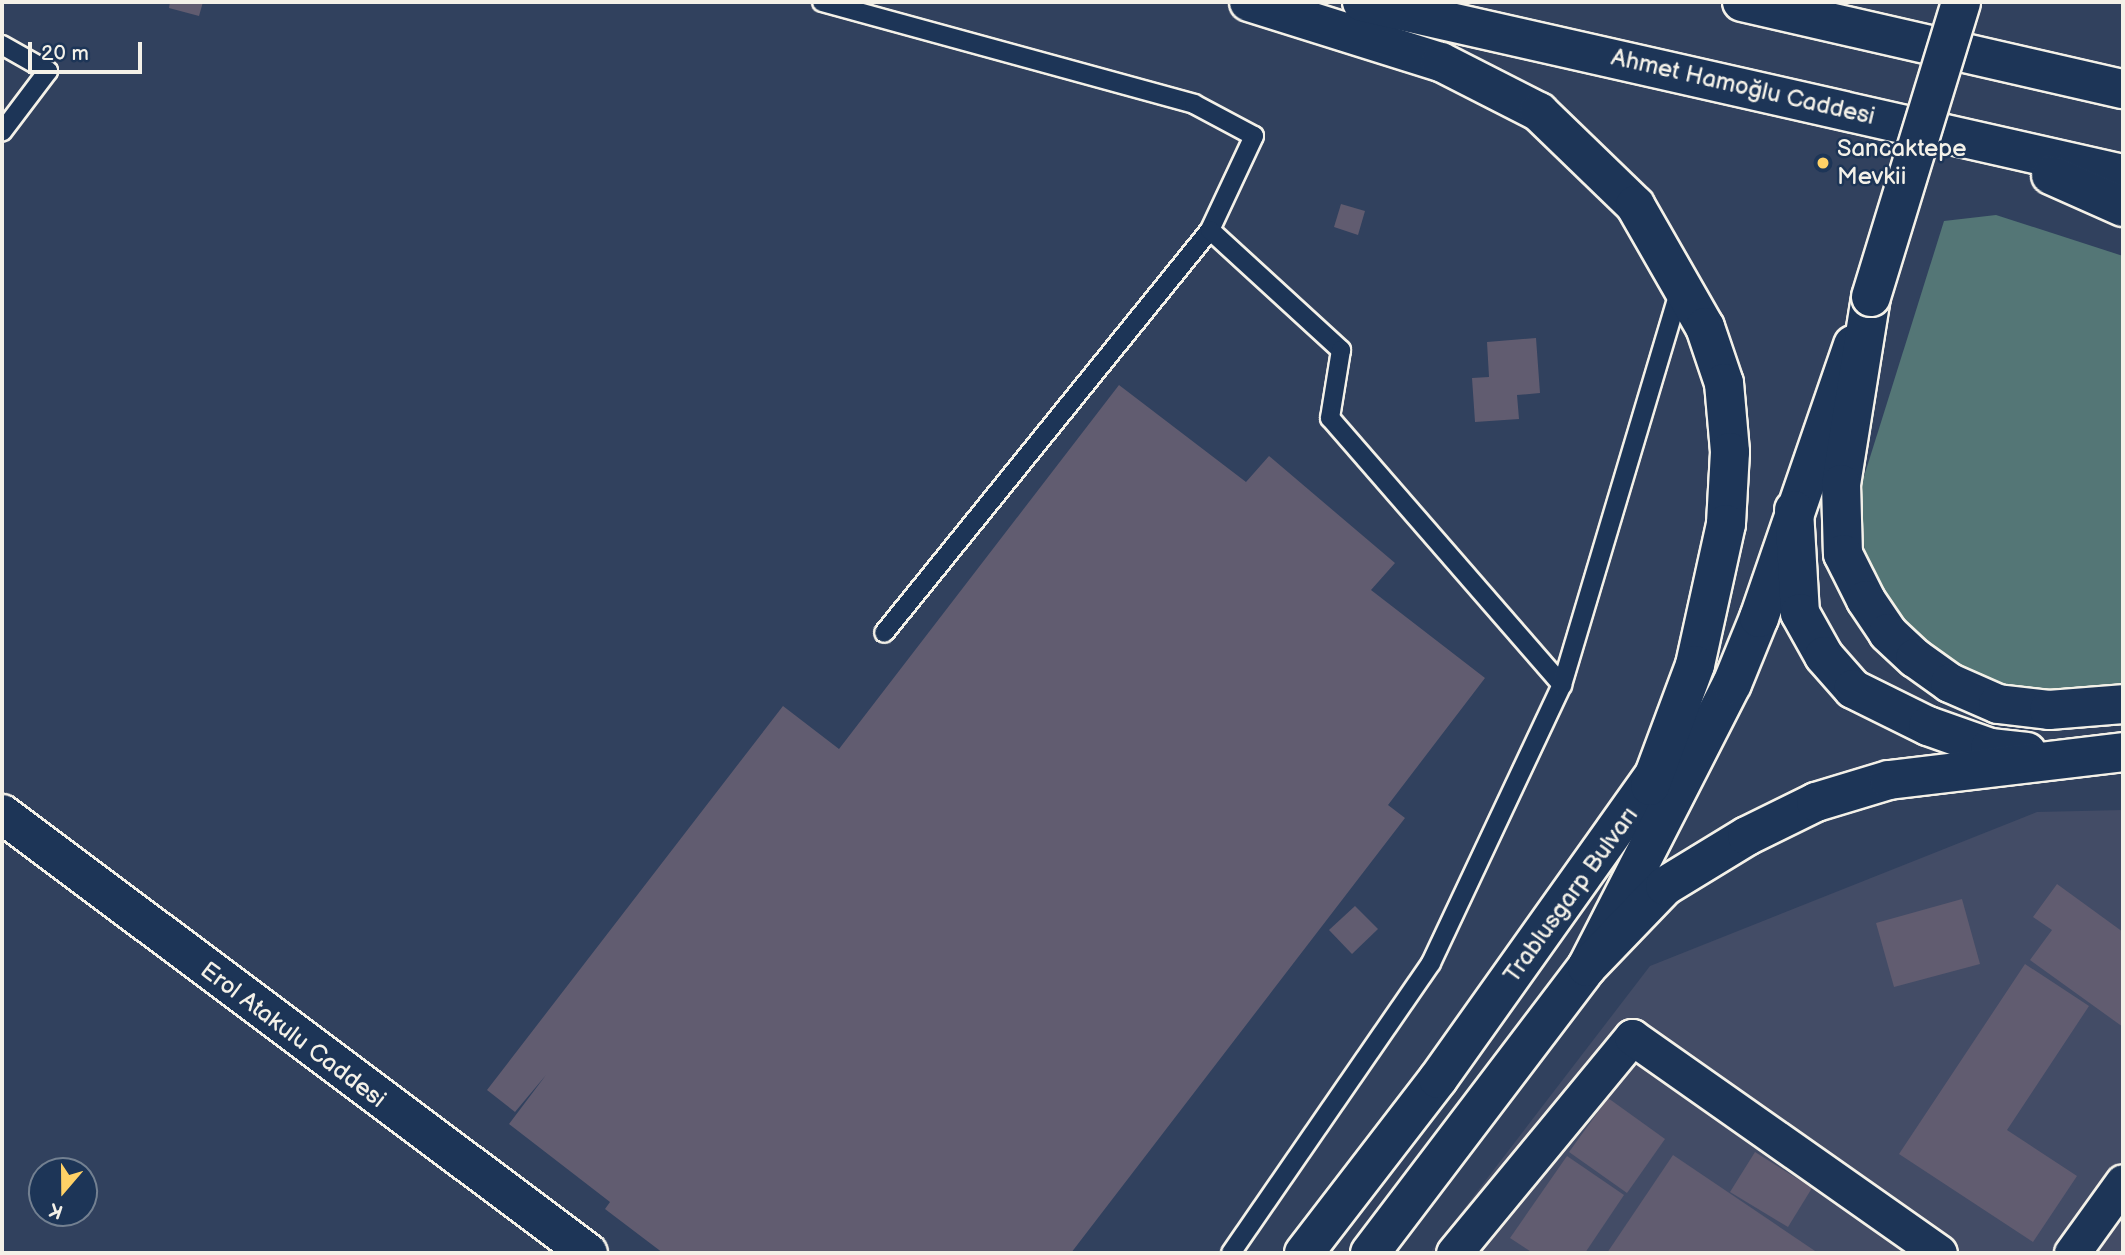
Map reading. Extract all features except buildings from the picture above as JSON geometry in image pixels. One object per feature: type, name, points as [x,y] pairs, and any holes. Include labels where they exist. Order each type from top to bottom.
[{"type":"main road","points":[[1249,2],[1441,62],[1539,112],[1635,205],[1705,327],[1724,383],[1730,452],[1726,524],[1695,665],[1650,786]]},
{"type":"main road","name":"Ahmet Hamoğlu Caddesi","points":[[1363,2],[2123,174]]},
{"type":"main road","points":[[1742,2],[2123,89]]},
{"type":"main road","points":[[1961,2],[1871,297],[1841,484],[1843,554],[1866,600],[1888,633],[1915,658],[1950,682],[1998,704],[2049,710],[2123,704]]},
{"type":"main road","points":[[1990,58],[2123,72]]},
{"type":"main road","points":[[1962,136],[2123,207]]},
{"type":"main road","name":"Trablusgarp Bulvarı","points":[[1370,1253],[1587,967],[1732,684],[1759,618],[1794,510],[1871,297]]},
{"type":"main road","points":[[1794,510],[1800,613],[1824,656],[1853,689],[1889,710],[1990,748],[2079,759]]},
{"type":"main road","name":"Trablusgarp Bulvarı","points":[[1304,1253],[1438,1079],[1650,786],[1715,673],[1794,510]]},
{"type":"main road","points":[[1587,967],[1665,886],[1747,835],[1816,802],[1889,780],[2123,752]]},
{"type":"main road","name":"Erol Atakulu Caddesi","points":[[2,814],[588,1253]]},
{"type":"street","points":[[1454,1253],[1632,1037],[1939,1253]]},
{"type":"street","points":[[2072,1253],[2123,1182]]},
{"type":"lane","points":[[822,2],[1194,104],[1254,136],[1210,230],[884,633]]},
{"type":"lane","points":[[2,45],[48,71],[2,132]]},
{"type":"lane","points":[[1210,230],[1341,350],[1330,418],[1562,685]]},
{"type":"lane","points":[[1231,1253],[1431,963],[1562,685],[1681,286]]},
{"type":"shaded area","points":[[2123,810],[2123,1253],[1430,1253],[1650,966],[2037,812]]},
{"type":"green space","points":[[1996,215],[2123,256],[2123,693],[2097,700],[1976,688],[1895,623],[1865,561],[1861,486],[1944,221]]},
{"type":"place","name":"Sancaktepe Mevkii","points":[[1823,163]]}]
